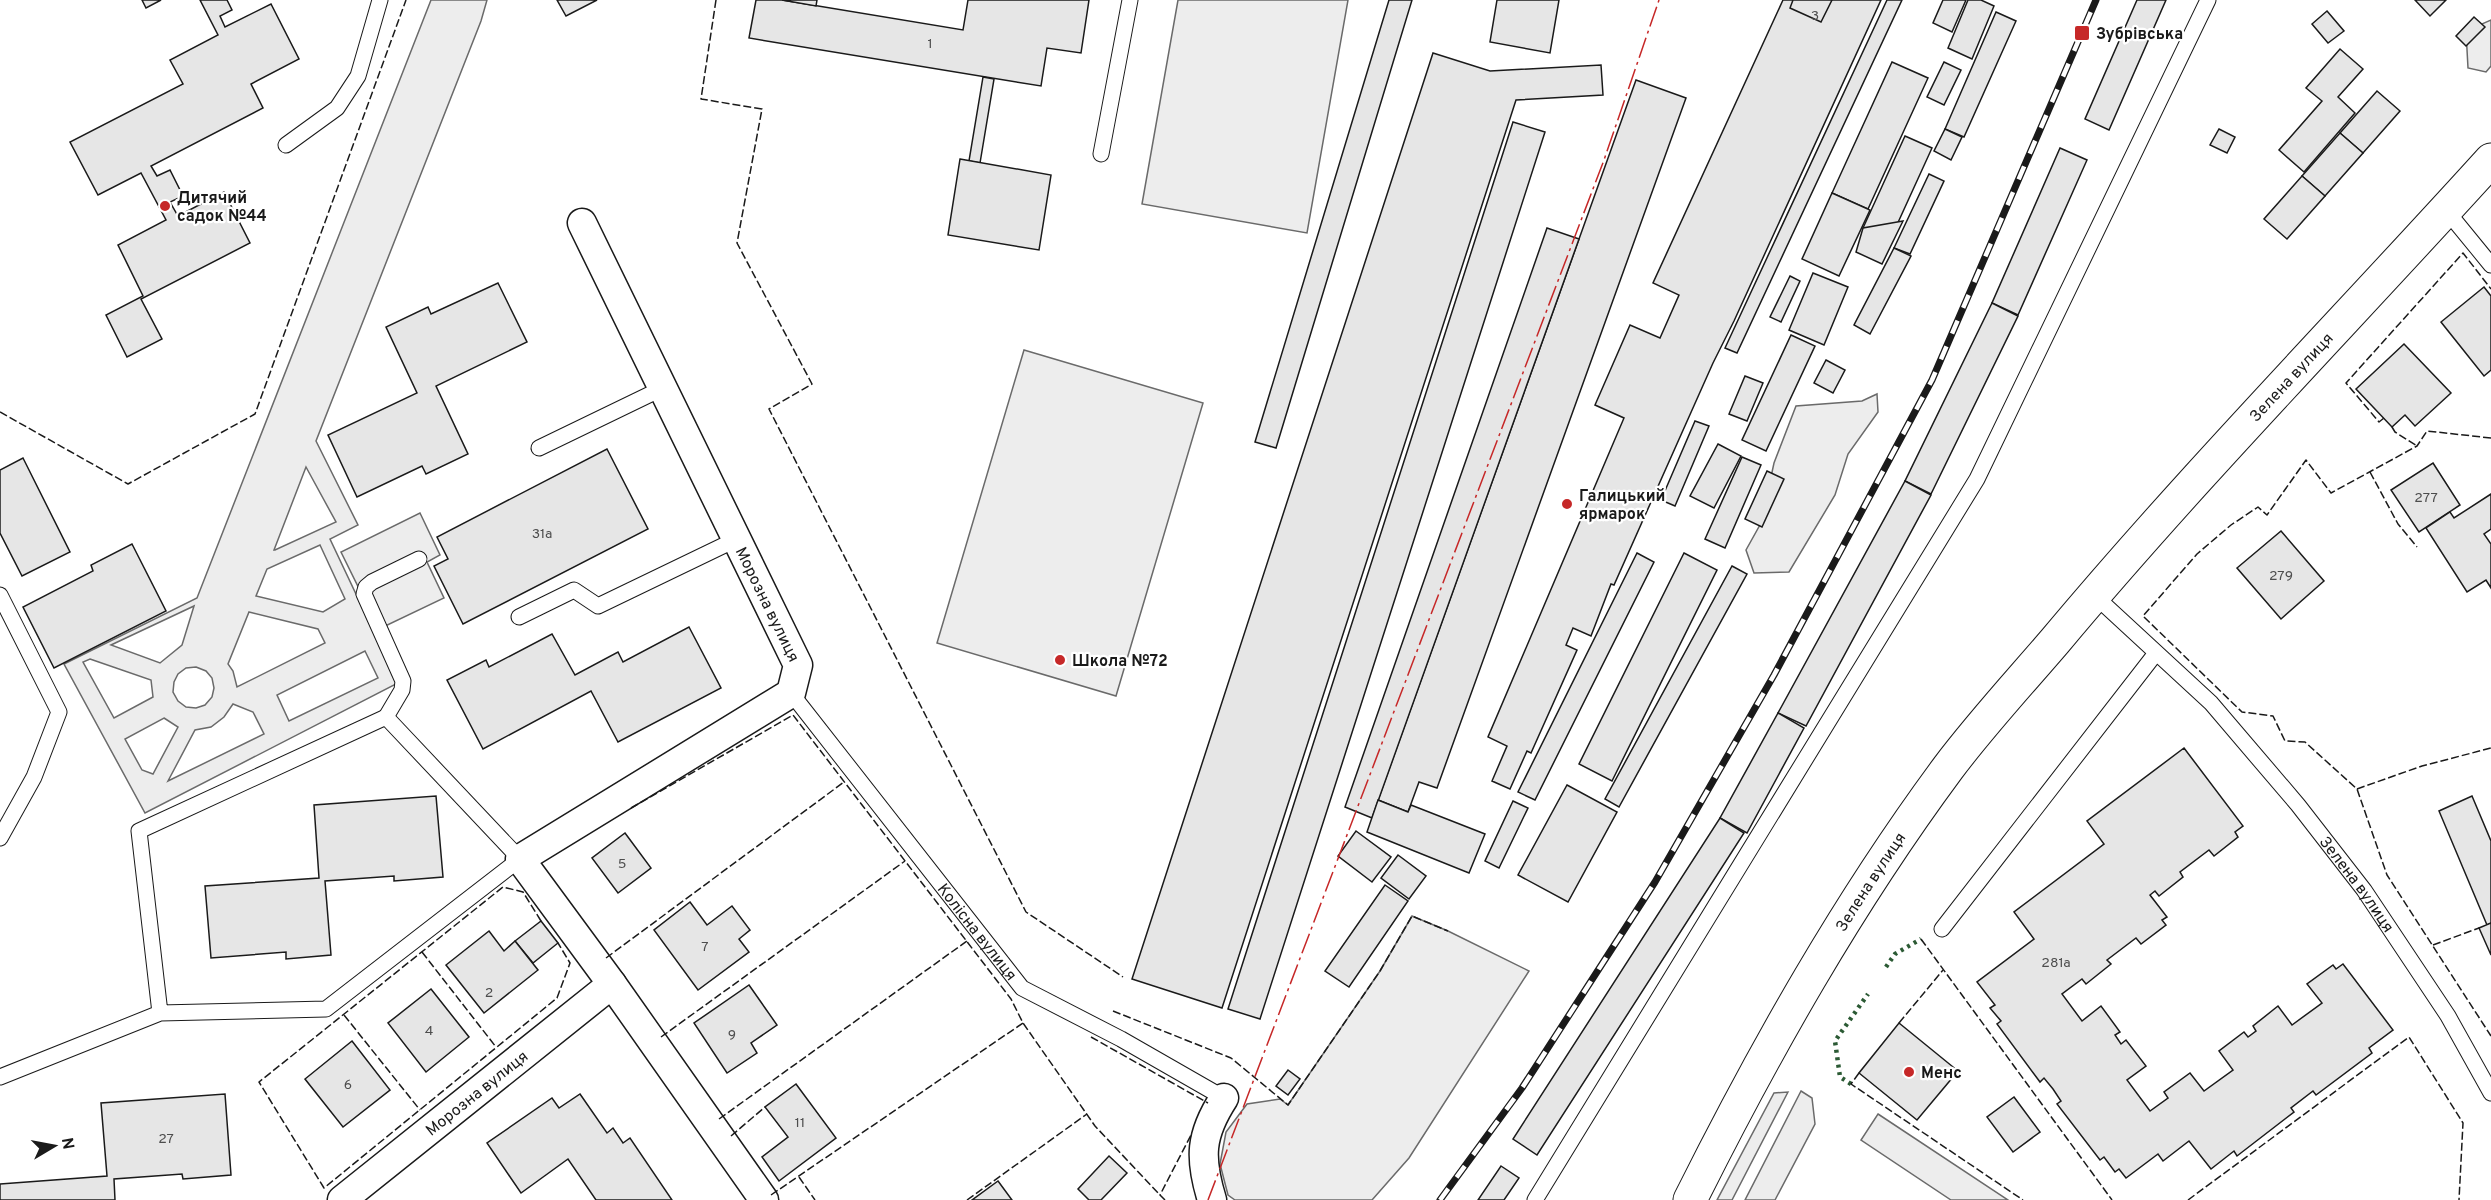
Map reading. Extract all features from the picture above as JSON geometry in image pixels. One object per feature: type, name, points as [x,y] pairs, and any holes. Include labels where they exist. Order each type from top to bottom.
[{"type":"main road","name":"Зелена вулиця","points":[[1690,1200],[1835,935],[1890,849],[1951,764],[2094,594],[2491,160]]},
{"type":"street","name":"Морозна вулиця","points":[[582,223],[798,665],[791,693]]},
{"type":"street","points":[[764,1200],[612,984],[520,859],[791,693]]},
{"type":"street","name":"Морозна вулиця","points":[[342,1200],[612,984]]},
{"type":"street","name":"Колісна вулиця","points":[[1212,1200],[1205,1180],[1202,1155],[1205,1135],[1213,1114],[1224,1098]]},
{"type":"lane","points":[[286,145],[337,108],[358,76],[380,0]]},
{"type":"lane","points":[[1101,154],[1130,0]]},
{"type":"lane","points":[[1535,1200],[1977,479],[2208,0]]},
{"type":"lane","points":[[2446,210],[2491,266]]},
{"type":"lane","points":[[539,448],[663,388]]},
{"type":"lane","points":[[519,617],[574,590],[598,606],[737,539]]},
{"type":"lane","points":[[160,1013],[139,831],[386,717],[402,690],[403,681],[364,594],[366,587],[372,582],[419,559]]},
{"type":"lane","name":"Зелена вулиця","points":[[2094,594],[2211,703],[2298,805],[2364,890],[2448,1016],[2491,1093]]},
{"type":"lane","points":[[0,595],[59,712],[34,777],[0,838]]},
{"type":"lane","points":[[1942,929],[2156,653]]},
{"type":"lane","name":"Колісна вулиця","points":[[791,693],[1022,988],[1121,1039],[1224,1098]]},
{"type":"lane","points":[[0,1077],[160,1013],[326,1009],[520,859],[386,717]]},
{"type":"shaded area","points":[[431,0],[487,0],[481,21],[316,441],[358,525],[330,539],[398,683],[145,813],[64,664],[197,598]],"holes":[[[306,467],[336,522],[274,550]],[[320,545],[345,599],[323,612],[256,596],[267,569]],[[194,606],[182,645],[160,663],[111,645]],[[249,612],[318,629],[325,643],[237,687],[233,671],[228,664]],[[365,651],[378,678],[289,721],[277,695]],[[90,659],[151,680],[153,697],[114,718],[83,662]],[[196,667],[206,671],[212,678],[214,688],[212,697],[205,705],[196,708],[186,707],[178,701],[173,692],[178,674],[186,668]],[[233,704],[253,712],[264,734],[168,781],[195,730],[211,727],[224,717]],[[164,718],[178,727],[153,774],[142,770],[125,739]]]},
{"type":"shaded area","points":[[1178,0],[1348,0],[1307,233],[1142,204]]},
{"type":"shaded area","points":[[2491,20],[2491,66],[2486,72],[2468,68],[2466,31]]},
{"type":"shaded area","points":[[1024,350],[1203,403],[1116,696],[937,643]]},
{"type":"shaded area","points":[[1877,394],[1878,412],[1848,454],[1835,495],[1789,572],[1754,573],[1746,550],[1761,523],[1774,463],[1796,406],[1862,401]]},
{"type":"shaded area","points":[[420,513],[440,555],[427,562],[444,598],[379,629],[341,552]]},
{"type":"shaded area","points":[[1412,916],[1529,971],[1409,1158],[1372,1200],[1235,1200],[1228,1195],[1220,1164],[1226,1132],[1247,1104],[1280,1099],[1288,1105],[1380,971]]},
{"type":"shaded area","points":[[1801,1091],[1812,1098],[1815,1124],[1775,1200],[1745,1200]]},
{"type":"shaded area","points":[[1788,1092],[1732,1200],[1717,1200],[1774,1093]]},
{"type":"shaded area","points":[[1878,1114],[2008,1200],[1951,1200],[1861,1140]]},
{"type":"building","points":[[142,0],[161,0],[146,8]]},
{"type":"building","points":[[200,0],[227,0],[232,10],[220,16],[225,27],[271,4],[299,59],[251,84],[263,108],[151,166],[157,176],[170,170],[183,196],[170,202],[178,216],[224,192],[250,243],[141,299],[162,339],[127,357],[106,315],[143,296],[118,245],[166,220],[141,173],[98,195],[70,142],[183,84],[170,60],[218,35]]},
{"type":"building","points":[[557,0],[597,0],[566,16]]},
{"type":"building","points":[[756,0],[782,0],[963,30],[968,0],[1089,0],[1081,53],[1047,48],[1041,86],[749,38]]},
{"type":"building","points":[[782,0],[817,0],[816,6]]},
{"type":"building","points":[[1389,0],[1412,0],[1276,448],[1255,442]]},
{"type":"building","points":[[1497,0],[1559,0],[1550,53],[1490,42]]},
{"type":"building","points":[[1783,0],[1881,0],[1713,363],[1614,585],[1611,584],[1591,636],[1573,628],[1566,645],[1577,650],[1531,753],[1527,751],[1510,789],[1492,781],[1507,746],[1488,737],[1624,418],[1595,405],[1630,325],[1660,338],[1679,295],[1653,283]]},
{"type":"building","points":[[1793,0],[1832,0],[1821,22],[1790,8]]},
{"type":"building","points":[[1887,0],[1902,0],[1737,353],[1725,348]]},
{"type":"building","points":[[1943,0],[1966,0],[1952,32],[1933,23]]},
{"type":"building","points":[[1968,0],[1981,0],[1994,6],[1972,59],[1948,48]]},
{"type":"building","points":[[2137,0],[2166,0],[2109,130],[2085,119]]},
{"type":"building","points":[[2415,0],[2446,0],[2430,16]]},
{"type":"building","points":[[2327,11],[2344,31],[2328,43],[2312,24]]},
{"type":"building","points":[[1996,12],[2016,21],[1964,137],[1945,129]]},
{"type":"building","points":[[2474,17],[2485,27],[2466,46],[2456,36]]},
{"type":"building","points":[[2340,49],[2363,69],[2338,97],[2355,113],[2304,172],[2279,150],[2322,101],[2306,88]]},
{"type":"building","points":[[1433,53],[1490,71],[1601,65],[1603,95],[1516,100],[1222,1008],[1132,979]]},
{"type":"building","points":[[1892,62],[1928,78],[1868,209],[1832,193]]},
{"type":"building","points":[[1944,62],[1961,70],[1944,105],[1927,97]]},
{"type":"building","points":[[983,77],[994,79],[980,163],[969,161]]},
{"type":"building","points":[[1636,80],[1686,98],[1437,788],[1419,782],[1408,812],[1378,800]]},
{"type":"building","points":[[2377,91],[2400,111],[2363,153],[2340,133]]},
{"type":"building","points":[[1513,122],[1545,132],[1260,1019],[1228,1009]]},
{"type":"building","points":[[1945,129],[1962,137],[1951,160],[1934,151]]},
{"type":"building","points":[[2219,129],[2235,137],[2227,153],[2210,145]]},
{"type":"building","points":[[2340,133],[2363,153],[2325,196],[2302,176]]},
{"type":"building","points":[[1905,136],[1932,148],[1890,240],[1863,228]]},
{"type":"building","points":[[2060,148],[2087,160],[2018,315],[1992,303]]},
{"type":"building","points":[[960,159],[1051,175],[1039,250],[948,235]]},
{"type":"building","points":[[1929,174],[1944,181],[1910,254],[1894,248]]},
{"type":"building","points":[[2302,176],[2325,196],[2287,239],[2264,219]]},
{"type":"building","points":[[1832,193],[1870,210],[1839,276],[1802,259]]},
{"type":"building","points":[[1903,221],[1882,264],[1856,252],[1863,228]]},
{"type":"building","points":[[1547,228],[1579,239],[1372,818],[1345,807]]},
{"type":"building","points":[[1894,248],[1911,256],[1870,334],[1854,325]]},
{"type":"building","points":[[1813,273],[1848,287],[1824,345],[1789,330]]},
{"type":"building","points":[[1790,276],[1800,281],[1781,322],[1770,317]]},
{"type":"building","points":[[498,283],[527,342],[436,386],[468,454],[426,474],[422,466],[357,497],[328,435],[417,393],[386,327],[428,307],[431,314]]},
{"type":"building","points":[[2484,287],[2491,296],[2491,370],[2484,376],[2441,322]]},
{"type":"building","points":[[1992,303],[2018,316],[1931,494],[1905,481]]},
{"type":"building","points":[[1791,335],[1815,346],[1766,451],[1742,440]]},
{"type":"building","points":[[2404,344],[2451,393],[2415,426],[2405,415],[2392,427],[2356,389]]},
{"type":"building","points":[[1826,360],[1845,370],[1833,393],[1814,383]]},
{"type":"building","points":[[1745,376],[1763,383],[1747,421],[1729,414]]},
{"type":"building","points":[[1695,421],[1709,426],[1675,506],[1661,500]]},
{"type":"building","points":[[1718,444],[1741,456],[1714,508],[1690,496]]},
{"type":"building","points":[[607,449],[648,529],[463,624],[434,566],[448,559],[437,537]]},
{"type":"building","points":[[1742,457],[1761,465],[1725,548],[1705,539]]},
{"type":"building","points":[[23,458],[70,552],[22,576],[0,533],[0,470]]},
{"type":"building","points":[[2433,463],[2460,505],[2419,532],[2391,490]]},
{"type":"building","points":[[1767,471],[1784,479],[1762,527],[1745,519]]},
{"type":"building","points":[[1905,481],[1931,495],[1806,726],[1778,713]]},
{"type":"building","points":[[2491,494],[2491,529],[2484,534],[2491,544],[2491,588],[2486,580],[2467,592],[2426,528],[2450,512],[2454,518]]},
{"type":"building","points":[[2281,531],[2324,581],[2281,619],[2237,568]]},
{"type":"building","points":[[132,544],[166,611],[54,668],[23,607],[93,571],[91,565]]},
{"type":"building","points":[[1637,553],[1654,562],[1535,800],[1518,792]]},
{"type":"building","points":[[1684,553],[1717,570],[1612,781],[1579,764]]},
{"type":"building","points":[[1732,566],[1747,574],[1619,807],[1605,799]]},
{"type":"building","points":[[689,627],[721,688],[618,742],[591,691],[483,749],[447,680],[486,660],[489,667],[552,634],[575,675],[618,652],[623,662]]},
{"type":"building","points":[[1778,713],[1804,728],[1747,833],[1720,818]]},
{"type":"building","points":[[2184,748],[2243,826],[2235,832],[2238,837],[2214,856],[2209,850],[2180,872],[2183,877],[2159,896],[2155,891],[2150,895],[2167,917],[2162,920],[2166,925],[2141,944],[2136,938],[2107,960],[2111,964],[2086,984],[2082,979],[2062,994],[2082,1021],[2101,1006],[2120,1032],[2115,1035],[2121,1044],[2126,1040],[2146,1066],[2127,1080],[2150,1111],[2168,1098],[2164,1092],[2190,1073],[2204,1091],[2233,1070],[2219,1051],[2244,1032],[2248,1037],[2256,1031],[2253,1026],[2278,1006],[2292,1025],[2322,1003],[2307,984],[2333,965],[2336,969],[2343,964],[2393,1030],[2369,1048],[2372,1053],[2316,1095],[2313,1091],[2291,1108],[2294,1112],[2237,1156],[2234,1151],[2211,1169],[2189,1141],[2163,1161],[2158,1154],[2126,1178],[2119,1169],[2115,1172],[2104,1157],[2100,1160],[2057,1104],[2061,1101],[2053,1089],[2044,1078],[2040,1082],[1997,1024],[2001,1021],[1990,1008],[1995,1005],[1977,982],[2034,939],[2014,912],[2104,844],[2087,821]]},
{"type":"building","points":[[1567,785],[1617,812],[1568,902],[1518,875]]},
{"type":"building","points":[[436,796],[443,877],[394,881],[394,876],[325,881],[331,955],[286,959],[286,952],[211,958],[205,886],[319,878],[314,805]]},
{"type":"building","points":[[2472,796],[2491,841],[2491,923],[2487,925],[2439,811]]},
{"type":"building","points":[[1378,800],[1408,812],[1411,805],[1485,834],[1469,873],[1367,832]]},
{"type":"building","points":[[1513,801],[1528,808],[1499,868],[1485,861]]},
{"type":"building","points":[[1720,818],[1744,833],[1537,1155],[1513,1139]]},
{"type":"building","points":[[1356,831],[1391,857],[1372,882],[1338,856]]},
{"type":"building","points":[[625,833],[651,868],[618,893],[592,858]]},
{"type":"building","points":[[1398,855],[1426,876],[1409,899],[1381,878]]},
{"type":"building","points":[[1385,885],[1408,901],[1349,987],[1325,971]]},
{"type":"building","points":[[690,902],[707,925],[732,906],[750,930],[739,939],[749,952],[698,990],[654,930]]},
{"type":"building","points":[[541,921],[558,943],[533,963],[515,941]]},
{"type":"building","points":[[2491,923],[2491,955],[2479,928]]},
{"type":"building","points":[[489,931],[504,951],[515,941],[538,970],[484,1013],[446,965]]},
{"type":"building","points":[[749,985],[777,1025],[751,1043],[757,1053],[727,1073],[694,1023]]},
{"type":"building","points":[[431,989],[469,1037],[426,1072],[388,1023]]},
{"type":"building","name":"Менс","points":[[1899,1023],[1958,1071],[1917,1120],[1859,1073]]},
{"type":"building","points":[[352,1041],[390,1090],[343,1127],[305,1079]]},
{"type":"building","points":[[1288,1070],[1300,1079],[1288,1095],[1276,1086]]},
{"type":"building","points":[[796,1084],[836,1138],[779,1181],[762,1157],[788,1137],[765,1107]]},
{"type":"building","points":[[225,1094],[231,1175],[183,1179],[182,1174],[114,1179],[115,1200],[0,1200],[0,1184],[107,1176],[101,1103]]},
{"type":"building","points":[[580,1094],[607,1133],[613,1128],[623,1143],[630,1138],[672,1200],[596,1200],[568,1159],[521,1193],[487,1143],[552,1098],[559,1108]]},
{"type":"building","points":[[2014,1097],[2040,1132],[2013,1152],[1987,1117]]},
{"type":"building","points":[[1109,1156],[1127,1173],[1101,1200],[1089,1200],[1078,1189]]},
{"type":"building","points":[[1501,1166],[1519,1178],[1504,1200],[1478,1200]]},
{"type":"building","points":[[998,1181],[1012,1200],[972,1200]]},
{"type":"railway","points":[[1440,1200],[1522,1088],[1655,882],[1774,675],[1932,380],[2096,0]]},
{"type":"hedge","points":[[1886,967],[1895,954],[1921,939]]},
{"type":"hedge","points":[[1851,1084],[1840,1077],[1835,1041],[1868,994]]},
{"type":"fence","points":[[0,412],[128,484],[255,414],[406,0]]},
{"type":"fence","points":[[716,0],[701,99],[762,109],[737,243],[812,384],[769,409],[1026,912],[1123,977]]},
{"type":"fence","points":[[2384,418],[2379,422],[2346,383],[2463,253],[2491,289]]},
{"type":"fence","points":[[2392,427],[2395,432],[2417,446]]},
{"type":"fence","points":[[2491,438],[2427,431],[2417,446],[2331,493],[2306,460],[2267,515],[2258,507],[2231,525],[2197,554],[2143,616],[2242,712],[2273,716],[2285,741],[2305,742],[2357,789],[2387,875],[2491,1036]]},
{"type":"fence","points":[[2370,472],[2398,524],[2417,547]]},
{"type":"fence","points":[[631,808],[793,715],[1011,999],[1023,1023],[1095,1126],[1160,1195]]},
{"type":"fence","points":[[2357,789],[2422,766],[2491,748]]},
{"type":"fence","points":[[606,958],[844,782]]},
{"type":"fence","points":[[661,1037],[905,861]]},
{"type":"fence","points":[[541,921],[523,892],[503,887],[259,1082],[324,1188],[557,998],[570,963],[558,943]]},
{"type":"fence","points":[[1113,1011],[1231,1058],[1288,1105],[1380,971],[1412,916],[1448,931]]},
{"type":"fence","points":[[2433,945],[2479,928]]},
{"type":"fence","points":[[1921,939],[2112,1200]]},
{"type":"fence","points":[[719,1119],[967,941]]},
{"type":"fence","points":[[422,952],[496,1047]]},
{"type":"fence","points":[[1899,1023],[1943,970]]},
{"type":"fence","points":[[344,1015],[420,1110]]},
{"type":"fence","points":[[771,1195],[1023,1023]]},
{"type":"fence","points":[[1091,1037],[1208,1103]]},
{"type":"fence","points":[[2188,1200],[2409,1037],[2463,1123],[2459,1200]]},
{"type":"fence","points":[[1859,1073],[1851,1084],[2023,1200]]},
{"type":"fence","points":[[731,1136],[765,1107]]},
{"type":"fence","points":[[967,1200],[1087,1114]]},
{"type":"fence","points":[[1165,1200],[1160,1195],[1191,1135]]},
{"type":"fence","points":[[799,1177],[815,1200]]},
{"type":"power","points":[[1208,1200],[1604,160],[1659,0]]},
{"type":"place","name":"Зубрівська","points":[[2082,33]]},
{"type":"place","name":"Дитячий садок №44","points":[[165,206]]},
{"type":"place","name":"Галицький ярмарок","points":[[1567,504]]},
{"type":"place","name":"Школа №72","points":[[1060,660]]},
{"type":"place","name":"Менс","points":[[1909,1072]]}]
